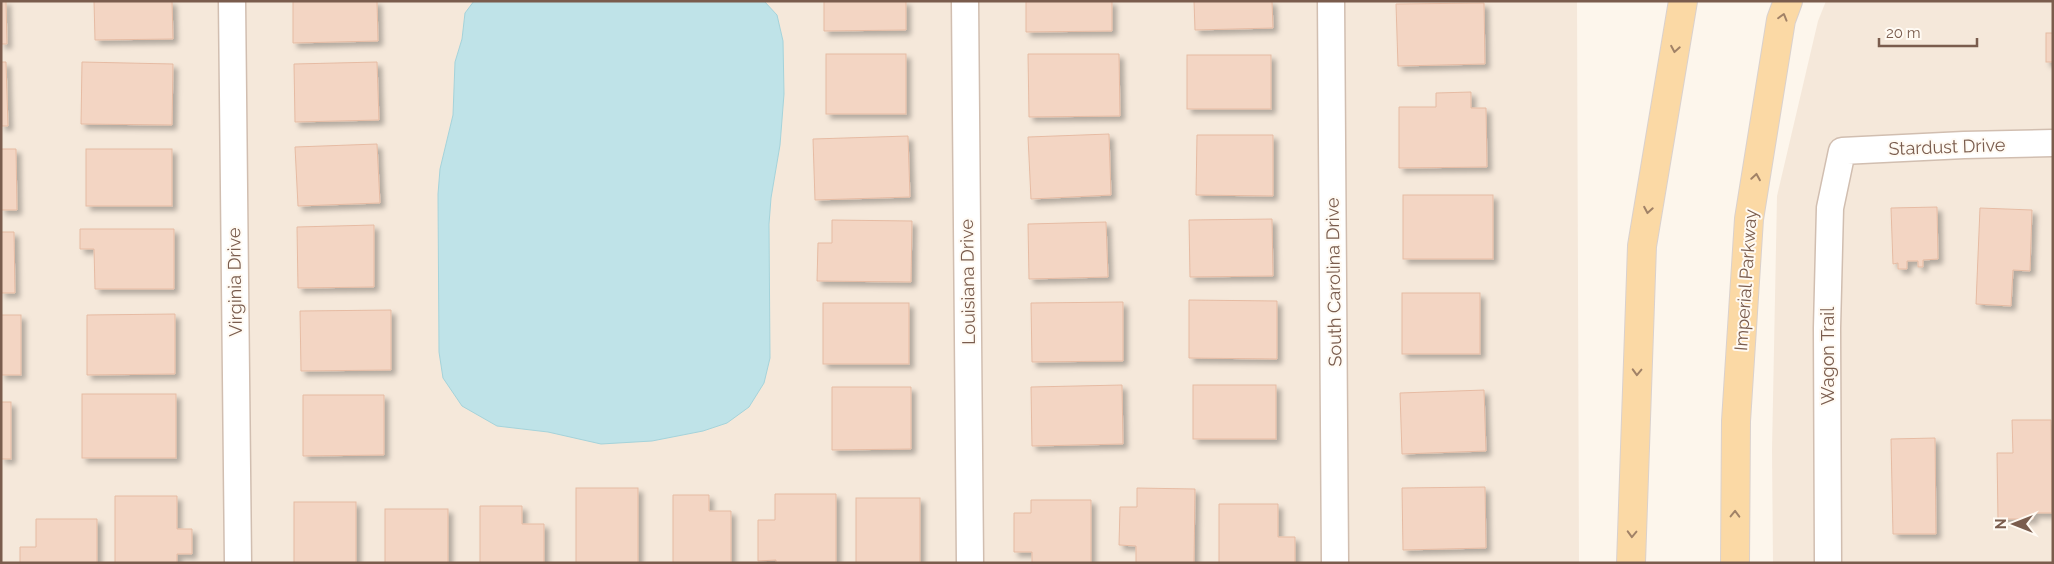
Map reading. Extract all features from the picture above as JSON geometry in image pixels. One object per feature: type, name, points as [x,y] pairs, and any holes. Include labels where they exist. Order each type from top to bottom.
[{"type":"main road","points":[[1631,563],[1642,246],[1683,1]]},
{"type":"main road","name":"Imperial Parkway","points":[[1735,563],[1736,421],[1749,219],[1781,20],[1788,1]]},
{"type":"street","name":"Virginia Drive","points":[[232,1],[238,563]]},
{"type":"street","name":"Louisiana Drive","points":[[965,1],[970,563]]},
{"type":"street","name":"South Carolina Drive","points":[[1331,1],[1335,563]]},
{"type":"street","name":"Stardust Drive","points":[[1842,152],[1964,145],[2053,143]]},
{"type":"street","name":"Wagon Trail","points":[[1828,563],[1827,328],[1830,208],[1842,152]]},
{"type":"shaded area","points":[[1,1],[474,1],[465,13],[462,39],[455,62],[453,115],[440,169],[438,194],[439,352],[497,426],[652,441],[703,431],[727,423],[764,383],[770,358],[769,224],[771,198],[780,145],[784,94],[783,41],[777,15],[764,1],[1577,1],[1579,563],[1,563]]},
{"type":"shaded area","points":[[1826,1],[2053,1],[2053,563],[1773,563],[1772,450],[1777,196],[1818,21]]},
{"type":"water","points":[[474,1],[764,1],[777,15],[783,41],[784,94],[780,145],[771,198],[769,224],[770,358],[764,383],[749,407],[727,423],[703,431],[652,441],[601,444],[548,432],[497,426],[462,406],[443,378],[439,352],[438,194],[440,169],[453,115],[455,62],[462,39],[465,13]]},
{"type":"building","points":[[1,1],[6,1],[7,44],[1,44]]},
{"type":"building","points":[[94,1],[172,1],[173,39],[95,40]]},
{"type":"building","points":[[293,1],[377,1],[378,41],[293,43]]},
{"type":"building","points":[[824,1],[906,1],[906,30],[824,31]]},
{"type":"building","points":[[1026,1],[1112,1],[1112,31],[1026,32]]},
{"type":"building","points":[[1194,1],[1272,1],[1273,28],[1195,30]]},
{"type":"building","points":[[1484,3],[1485,64],[1398,66],[1396,4]]},
{"type":"building","points":[[2046,33],[2053,33],[2053,62],[2046,62]]},
{"type":"building","points":[[826,54],[906,54],[906,114],[826,114]]},
{"type":"building","points":[[1028,54],[1119,54],[1120,116],[1029,117]]},
{"type":"building","points":[[1187,55],[1271,55],[1271,109],[1187,109]]},
{"type":"building","points":[[1,62],[6,62],[8,126],[1,126]]},
{"type":"building","points":[[82,62],[173,64],[172,125],[81,124]]},
{"type":"building","points":[[377,62],[379,120],[295,122],[294,64]]},
{"type":"building","points":[[1471,92],[1471,108],[1486,108],[1487,167],[1399,168],[1399,107],[1436,107],[1436,93]]},
{"type":"building","points":[[1109,134],[1111,195],[1031,199],[1028,137]]},
{"type":"building","points":[[1197,135],[1273,135],[1273,196],[1196,195]]},
{"type":"building","points":[[908,136],[910,197],[815,200],[813,139]]},
{"type":"building","points":[[377,144],[380,203],[298,206],[295,147]]},
{"type":"building","points":[[1,149],[16,149],[17,210],[1,210]]},
{"type":"building","points":[[86,149],[172,149],[172,206],[86,206]]},
{"type":"building","points":[[1403,195],[1493,195],[1493,259],[1403,259]]},
{"type":"building","points":[[1937,207],[1938,259],[1923,260],[1923,267],[1918,267],[1918,261],[1907,261],[1907,269],[1898,269],[1898,263],[1893,264],[1891,208]]},
{"type":"building","points":[[1980,208],[2032,210],[2030,271],[2013,270],[2011,306],[1976,304]]},
{"type":"building","points":[[1272,219],[1273,276],[1190,277],[1189,220]]},
{"type":"building","points":[[832,220],[912,221],[911,282],[817,281],[818,243],[832,243]]},
{"type":"building","points":[[1106,222],[1108,277],[1029,279],[1028,224]]},
{"type":"building","points":[[374,225],[374,287],[298,288],[297,227]]},
{"type":"building","points":[[80,229],[174,229],[174,289],[95,289],[94,249],[80,249]]},
{"type":"building","points":[[1,232],[14,232],[15,293],[1,293]]},
{"type":"building","points":[[1402,293],[1480,293],[1480,354],[1402,354]]},
{"type":"building","points":[[1189,300],[1277,301],[1277,359],[1189,358]]},
{"type":"building","points":[[1123,302],[1123,361],[1032,362],[1031,303]]},
{"type":"building","points":[[823,303],[909,303],[909,364],[823,364]]},
{"type":"building","points":[[391,310],[391,370],[301,371],[300,311]]},
{"type":"building","points":[[175,314],[175,374],[87,375],[87,315]]},
{"type":"building","points":[[1,315],[21,315],[21,375],[1,375]]},
{"type":"building","points":[[1122,385],[1123,444],[1032,446],[1031,387]]},
{"type":"building","points":[[1193,385],[1276,385],[1276,439],[1193,439]]},
{"type":"building","points":[[832,387],[911,387],[911,449],[832,450]]},
{"type":"building","points":[[1484,390],[1486,451],[1402,454],[1400,393]]},
{"type":"building","points":[[82,394],[176,394],[176,458],[82,458]]},
{"type":"building","points":[[303,395],[384,395],[384,455],[303,456]]},
{"type":"building","points":[[1,402],[11,402],[11,459],[1,459]]},
{"type":"building","points":[[2012,420],[2051,420],[2052,513],[2033,513],[2033,519],[1998,519],[1997,453],[2013,453]]},
{"type":"building","points":[[1935,438],[1936,534],[1893,534],[1891,439]]},
{"type":"building","points":[[1485,487],[1486,548],[1403,550],[1402,488]]},
{"type":"building","points":[[576,488],[638,488],[638,563],[576,563]]},
{"type":"building","points":[[1137,488],[1195,489],[1194,563],[1136,563],[1136,546],[1119,545],[1120,507],[1137,507]]},
{"type":"building","points":[[775,494],[836,494],[836,563],[776,563],[776,560],[758,561],[758,520],[775,520]]},
{"type":"building","points":[[673,495],[709,495],[709,511],[731,511],[731,563],[673,563]]},
{"type":"building","points":[[115,496],[177,496],[177,529],[192,529],[192,554],[177,554],[177,563],[115,563]]},
{"type":"building","points":[[856,498],[920,498],[920,563],[856,563]]},
{"type":"building","points":[[1031,500],[1091,500],[1091,563],[1032,563],[1032,552],[1014,552],[1014,513],[1031,513]]},
{"type":"building","points":[[294,502],[356,502],[356,563],[294,563]]},
{"type":"building","points":[[1219,504],[1278,504],[1278,537],[1295,537],[1295,563],[1219,563]]},
{"type":"building","points":[[480,506],[522,506],[522,524],[544,524],[544,563],[480,563]]},
{"type":"building","points":[[385,509],[448,509],[448,563],[385,563]]},
{"type":"building","points":[[36,519],[97,519],[97,563],[20,563],[20,547],[36,547]]}]
